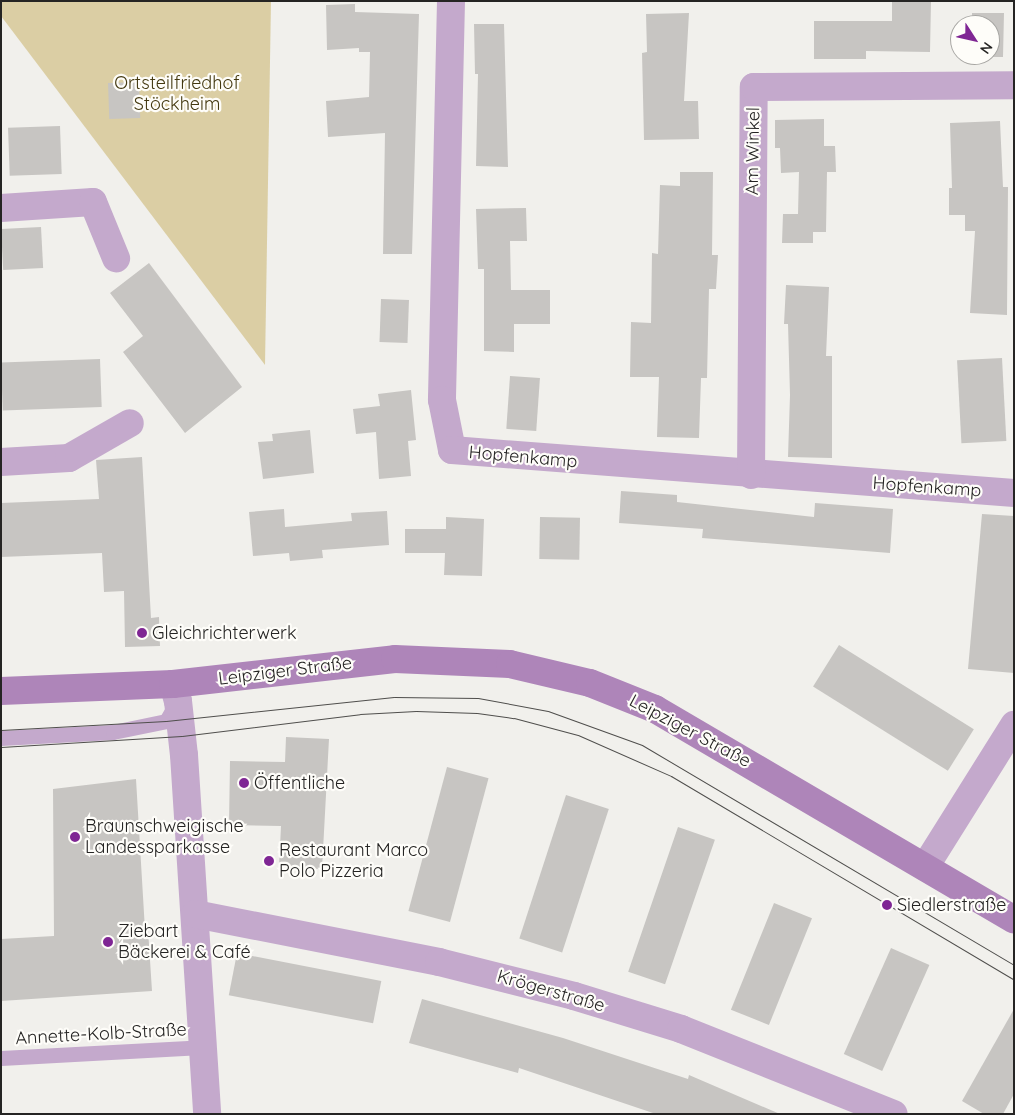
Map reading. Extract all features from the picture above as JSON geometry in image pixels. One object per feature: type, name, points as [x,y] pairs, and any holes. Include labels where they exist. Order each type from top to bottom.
[{"type":"street","name":"Hopfenkamp","points":[[451,1],[442,400],[452,450],[751,475],[1014,493]]},
{"type":"street","name":"Am Winkel","points":[[751,475],[754,87],[1014,86]]},
{"type":"street","points":[[1,208],[94,202],[116,258]]},
{"type":"street","points":[[1,462],[69,458],[130,423]]},
{"type":"street","name":"Leipziger Straße","points":[[1,691],[176,693],[362,662],[428,658],[510,664],[590,683],[656,709],[1014,920]]},
{"type":"street","points":[[176,693],[195,914],[207,1114]]},
{"type":"street","points":[[925,868],[1014,726]]},
{"type":"street","name":"Krögerstraße","points":[[195,914],[439,962],[565,993],[681,1029],[876,1110]]},
{"type":"lane","points":[[1,738],[113,732],[166,721],[176,693]]},
{"type":"lane","name":"Annette-Kolb-Straße","points":[[1,1058],[202,1047]]},
{"type":"green space","name":"Ortsteilfriedhof Stöckheim","points":[[1,1],[271,1],[265,365],[1,16]]},
{"type":"building","points":[[892,1],[931,1],[930,52],[866,51],[866,59],[814,59],[814,21],[892,21]]},
{"type":"building","points":[[355,4],[355,12],[419,14],[412,254],[383,254],[385,133],[328,137],[326,101],[369,97],[370,52],[359,52],[359,48],[327,50],[326,5]]},
{"type":"building","points":[[689,13],[684,101],[698,101],[699,139],[644,140],[642,53],[647,52],[646,14]]},
{"type":"building","points":[[972,13],[1004,13],[1003,57],[1000,57],[1000,15],[972,15]]},
{"type":"building","points":[[474,24],[504,24],[508,167],[476,166],[478,74],[475,74]]},
{"type":"building","points":[[139,82],[140,118],[109,119],[108,83]]},
{"type":"building","points":[[824,119],[824,146],[835,146],[836,172],[827,172],[826,232],[813,232],[813,243],[782,243],[783,214],[798,214],[799,172],[781,173],[780,148],[775,148],[775,120]]},
{"type":"building","points":[[1000,121],[1003,187],[1008,187],[1007,315],[970,313],[975,231],[965,231],[965,215],[949,215],[949,188],[952,188],[950,123]]},
{"type":"building","points":[[60,126],[62,174],[10,176],[8,128]]},
{"type":"building","points":[[680,172],[713,172],[712,255],[718,255],[716,289],[709,289],[707,378],[701,378],[699,438],[657,437],[659,377],[630,377],[631,322],[651,323],[652,253],[658,254],[660,185],[680,186]]},
{"type":"building","points":[[526,208],[527,241],[510,241],[511,290],[550,290],[550,324],[514,324],[514,352],[484,351],[484,269],[478,269],[476,209]]},
{"type":"building","points":[[41,227],[43,268],[3,270],[1,229]]},
{"type":"building","points":[[149,263],[242,387],[185,433],[123,352],[143,336],[110,293]]},
{"type":"building","points":[[786,285],[829,287],[826,356],[832,356],[832,458],[788,457],[790,395],[788,324],[784,324]]},
{"type":"building","points":[[381,299],[409,300],[407,343],[379,342]]},
{"type":"building","points":[[1002,358],[1006,441],[961,443],[957,360]]},
{"type":"building","points":[[100,359],[102,407],[3,410],[1,362]]},
{"type":"building","points":[[510,376],[540,378],[536,431],[506,429]]},
{"type":"building","points":[[411,390],[416,440],[408,441],[411,476],[379,479],[376,432],[356,434],[353,409],[380,406],[378,394]]},
{"type":"building","points":[[310,430],[314,473],[263,479],[258,442],[273,441],[272,434]]},
{"type":"building","points":[[142,457],[151,618],[159,617],[160,646],[125,647],[124,591],[104,592],[102,553],[1,557],[1,503],[99,499],[96,460]]},
{"type":"building","points":[[621,491],[677,495],[677,502],[814,517],[815,503],[893,509],[890,553],[702,538],[703,529],[619,523]]},
{"type":"building","points":[[284,509],[285,527],[352,521],[351,513],[387,511],[389,545],[322,550],[323,558],[290,561],[289,553],[253,556],[249,512]]},
{"type":"building","points":[[982,514],[1014,516],[1014,673],[968,669]]},
{"type":"building","points":[[446,517],[484,519],[482,576],[444,575],[445,553],[405,553],[405,529],[446,529]]},
{"type":"building","points":[[540,517],[580,518],[579,560],[539,559]]},
{"type":"building","points":[[839,645],[974,729],[948,771],[813,687]]},
{"type":"building","points":[[286,737],[329,739],[322,869],[279,867],[281,826],[229,825],[230,761],[285,762]]},
{"type":"building","points":[[447,767],[489,778],[450,922],[408,911]]},
{"type":"building","points":[[136,779],[145,930],[148,929],[152,991],[1,1001],[1,939],[54,936],[53,789]]},
{"type":"building","points":[[566,795],[609,809],[562,953],[519,939]]},
{"type":"building","points":[[678,827],[715,840],[665,984],[628,972]]},
{"type":"building","points":[[774,903],[812,918],[769,1025],[731,1010]]},
{"type":"building","points":[[891,948],[929,965],[882,1071],[844,1054]]},
{"type":"building","points":[[237,953],[381,981],[373,1023],[229,995]]},
{"type":"building","points":[[422,999],[563,1038],[688,1079],[689,1075],[780,1114],[656,1114],[519,1068],[518,1073],[409,1043]]},
{"type":"building","points":[[1014,1009],[1014,1094],[1003,1114],[984,1114],[962,1101]]},
{"type":"tram line","points":[[1,730],[166,721],[394,697],[478,698],[548,711],[642,745],[1014,965]]},
{"type":"tram line","points":[[1,747],[182,736],[360,714],[416,711],[477,713],[514,718],[578,735],[671,776],[1014,980]]},
{"type":"place","name":"Gleichrichterwerk","points":[[142,633]]},
{"type":"place","name":"Öffentliche","points":[[244,783]]},
{"type":"place","name":"Braunschweigische Landessparkasse","points":[[75,837]]},
{"type":"place","name":"Restaurant Marco Polo Pizzeria","points":[[269,861]]},
{"type":"place","name":"Siedlerstraße","points":[[887,905]]},
{"type":"place","name":"Ziebart Bäckerei & Café","points":[[108,942]]}]
